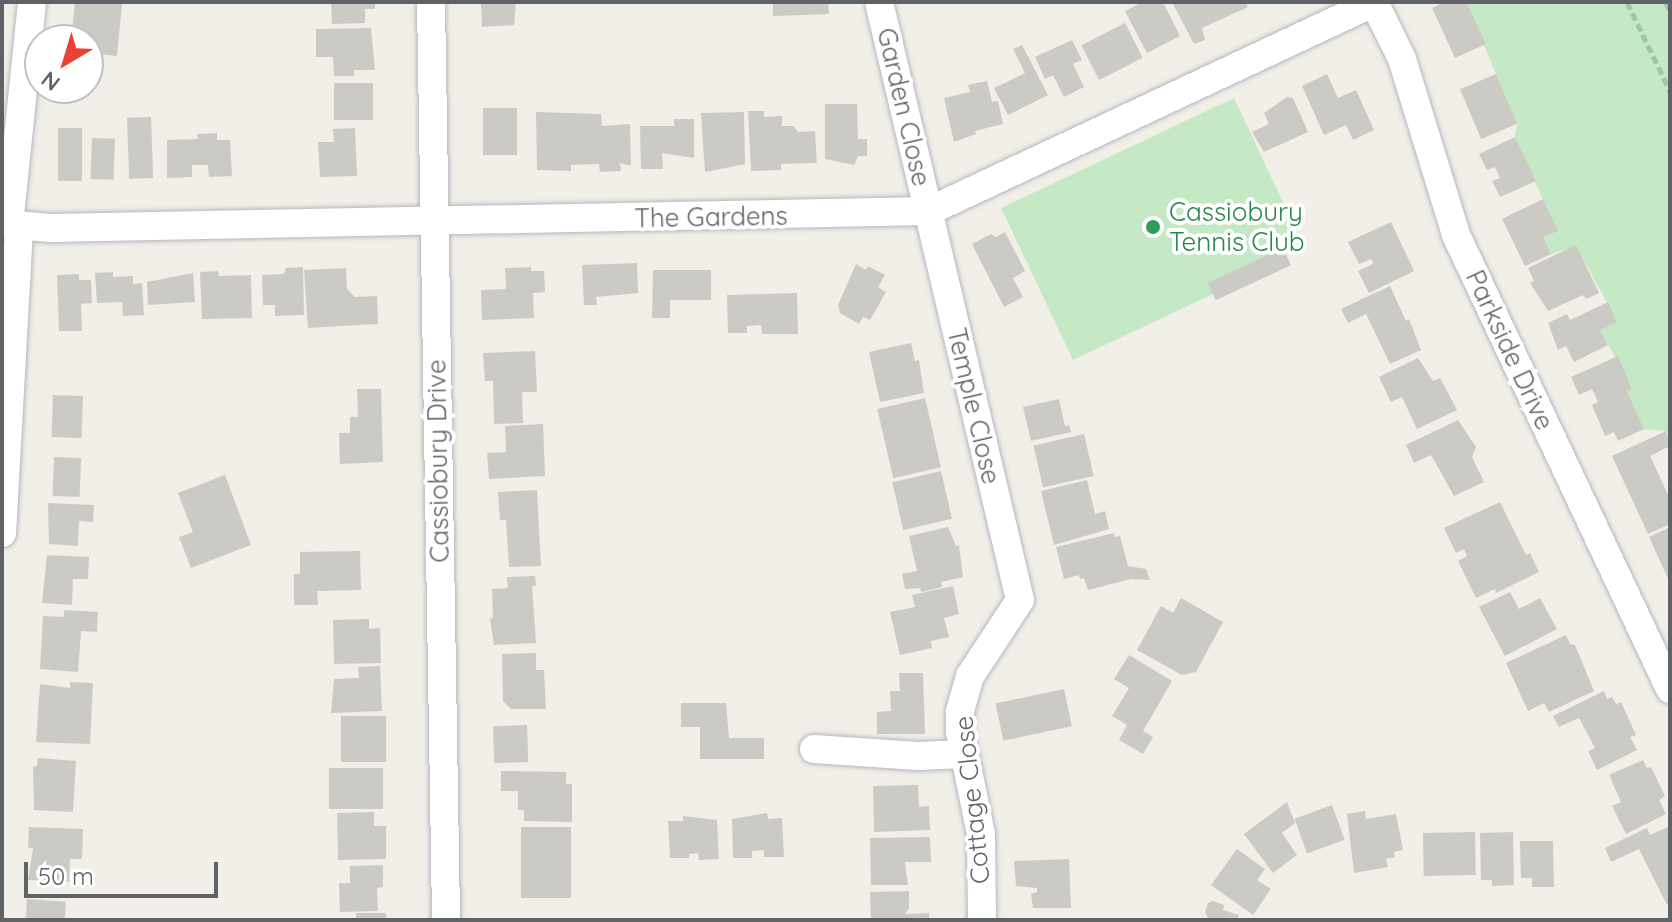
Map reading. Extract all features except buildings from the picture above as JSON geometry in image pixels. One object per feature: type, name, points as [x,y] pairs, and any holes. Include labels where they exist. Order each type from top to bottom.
[{"type":"street","points":[[2,533],[10,225],[32,2]]},
{"type":"street","name":"Cassiobury Drive","points":[[431,2],[446,920]]},
{"type":"street","name":"Garden Close","points":[[879,2],[929,211]]},
{"type":"street","name":"The Gardens","points":[[10,225],[435,221],[929,211],[1374,2]]},
{"type":"street","name":"Parkside Drive","points":[[1374,2],[1402,59],[1416,98],[1456,235],[1670,689]]},
{"type":"street","name":"Temple Close","points":[[929,211],[1020,600]]},
{"type":"street","name":"Cottage Close","points":[[982,920],[981,834],[964,754],[960,712],[970,676],[1020,600]]},
{"type":"street","points":[[814,749],[918,756],[964,754]]},
{"type":"path","points":[[1627,2],[1670,91]]},
{"type":"path","points":[[1666,2],[1670,12]]},
{"type":"green space","points":[[1466,2],[1670,2],[1670,440],[1666,431],[1644,429],[1627,391],[1632,388],[1600,330],[1617,321],[1576,246],[1551,254],[1543,237],[1557,231],[1515,137],[1517,124]]},
{"type":"green space","name":"Cassiobury Tennis Club","points":[[1234,98],[1304,247],[1286,255],[1283,248],[1209,283],[1213,294],[1073,360],[1001,208]]},
{"type":"place","name":"Cassiobury Tennis Club","points":[[1153,227]]}]
